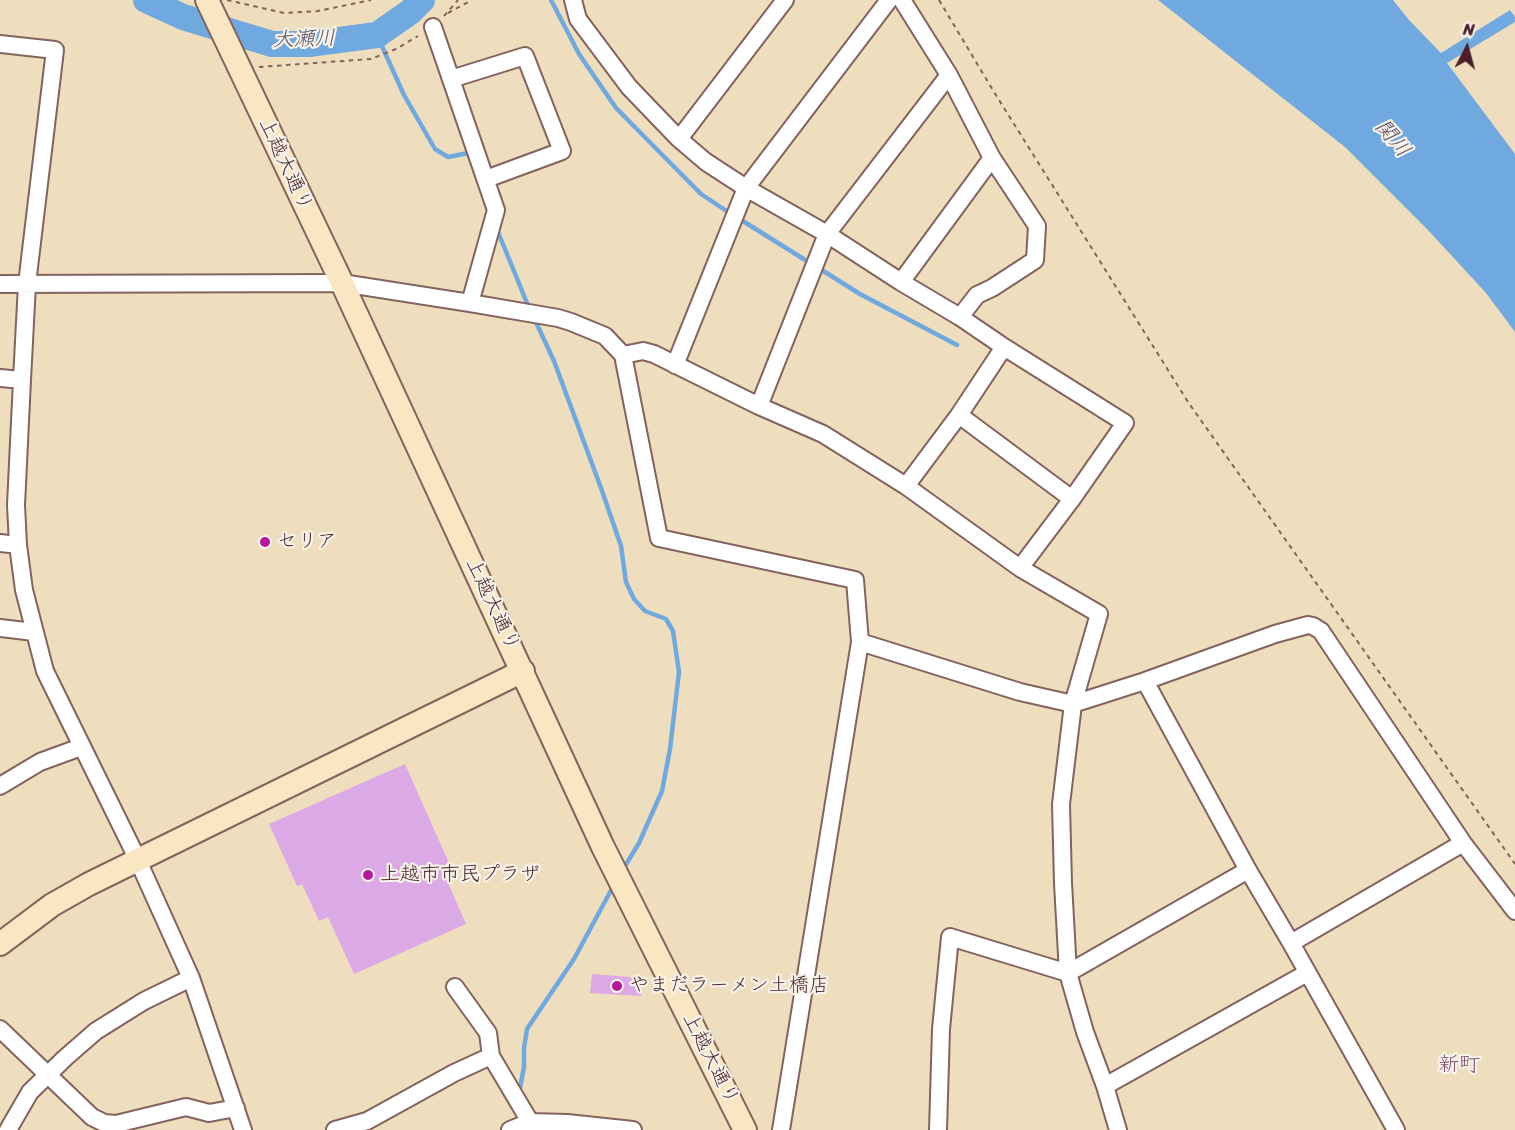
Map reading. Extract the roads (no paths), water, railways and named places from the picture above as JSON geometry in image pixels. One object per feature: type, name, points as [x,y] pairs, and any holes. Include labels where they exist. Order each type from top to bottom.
[{"type":"main road","name":"上越大通り","points":[[207,0],[342,283],[603,847],[745,1130]]},
{"type":"main road","points":[[0,944],[52,905],[89,884],[138,862],[523,671]]},
{"type":"street","points":[[573,0],[578,19],[629,87],[678,139],[706,162],[746,189],[827,234],[1125,423],[1020,568]]},
{"type":"street","points":[[678,139],[785,0]]},
{"type":"street","points":[[675,365],[746,189],[889,0]]},
{"type":"street","points":[[902,0],[949,75],[992,158],[1037,226],[1035,260],[977,295],[960,317]]},
{"type":"street","points":[[433,27],[496,210],[470,303]]},
{"type":"street","points":[[0,44],[55,50],[27,284],[16,505],[24,590],[45,671],[138,862],[191,978],[243,1130]]},
{"type":"street","points":[[451,79],[525,56],[562,151],[486,179]]},
{"type":"street","points":[[759,406],[827,234],[949,75]]},
{"type":"street","points":[[901,282],[992,158]]},
{"type":"street","points":[[0,284],[342,283],[571,322],[605,336],[623,355],[658,537],[855,580],[860,642],[781,1130]]},
{"type":"street","points":[[906,486],[959,415],[1004,347]]},
{"type":"street","points":[[623,355],[642,351],[654,354],[759,406],[823,434],[906,486],[1020,568],[1099,614],[1073,704],[1061,804],[1068,973],[1084,1032],[1105,1086],[1118,1130]]},
{"type":"street","points":[[0,378],[22,380]]},
{"type":"street","points":[[959,415],[1072,499]]},
{"type":"street","points":[[0,461],[17,462]]},
{"type":"street","points":[[0,543],[18,545]]},
{"type":"street","points":[[860,642],[1020,692],[1073,704],[1145,681],[1275,634],[1308,625],[1313,626],[1321,631],[1463,843],[1515,911]]},
{"type":"street","points":[[0,628],[34,632]]},
{"type":"street","points":[[1145,681],[1248,870],[1396,1130]]},
{"type":"street","points":[[0,786],[40,762],[81,747]]},
{"type":"street","points":[[1291,942],[1463,843]]},
{"type":"street","points":[[938,1130],[941,1029],[950,937],[1068,973],[1248,870]]},
{"type":"street","points":[[1105,1086],[1307,973]]},
{"type":"street","points":[[8,1130],[30,1092],[96,1031],[144,1001],[191,978]]},
{"type":"street","points":[[455,987],[488,1033],[491,1056],[532,1126]]},
{"type":"street","points":[[0,1029],[92,1117],[104,1123],[116,1124],[186,1107],[209,1113],[236,1108]]},
{"type":"street","points":[[335,1130],[367,1121],[454,1073],[491,1056]]},
{"type":"street","points":[[510,1130],[567,1123],[633,1130]]},
{"type":"water","name":"関川","points":[[1158,0],[1393,0],[1441,53],[1510,10],[1515,17],[1515,22],[1447,63],[1515,154],[1515,332],[1486,293],[1428,230],[1345,147]]},
{"type":"waterway","name":"大瀬川","points":[[146,0],[183,17],[272,44],[309,44],[377,35],[410,12],[422,0]]},
{"type":"waterway","points":[[551,0],[579,54],[616,108],[701,194],[731,214]]},
{"type":"waterway","points":[[377,35],[404,95],[435,149],[448,157],[468,153],[470,157]]},
{"type":"waterway","points":[[738,218],[810,263]]},
{"type":"waterway","points":[[496,227],[529,308]]},
{"type":"waterway","points":[[817,267],[860,294],[957,345]]},
{"type":"waterway","points":[[534,318],[554,361],[601,488],[621,546],[626,582],[634,599],[645,611],[666,619],[673,631],[679,672],[670,749],[662,791],[639,843],[622,871]]},
{"type":"waterway","points":[[519,1093],[527,1029],[574,959],[615,883]]},
{"type":"place","name":"セリア","points":[[265,542]]},
{"type":"place","name":"上越市市民プラザ","points":[[368,875]]},
{"type":"place","name":"やまだラーメン土橋店","points":[[617,986]]},
{"type":"district","name":"新町","points":[[1459,1066]]}]
